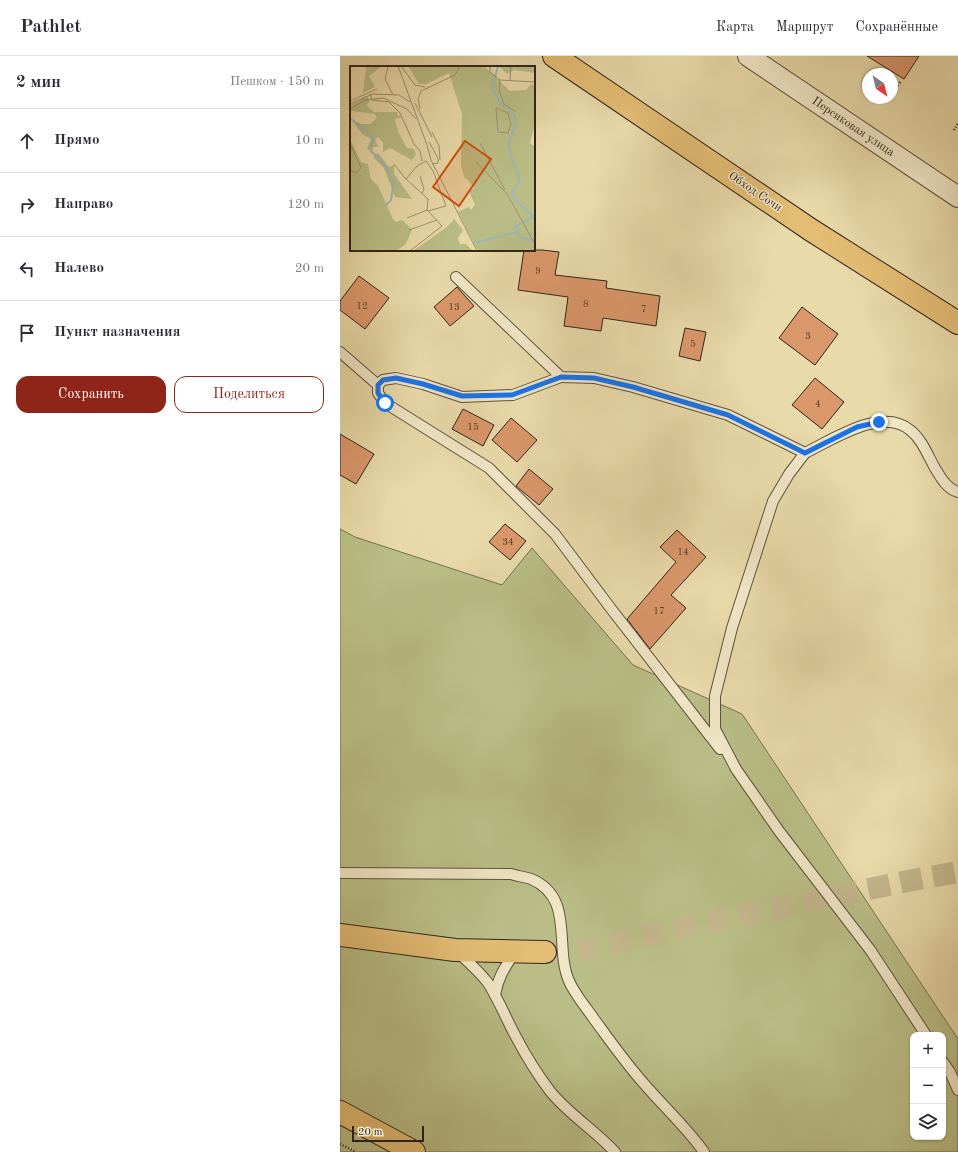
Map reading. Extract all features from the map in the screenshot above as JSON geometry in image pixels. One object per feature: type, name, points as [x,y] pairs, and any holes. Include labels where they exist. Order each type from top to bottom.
[{"type":"main road","name":"Обход Сочи","points":[[554,56],[811,230],[958,323]]},
{"type":"main road","points":[[340,935],[455,950],[545,952]]},
{"type":"main road","points":[[340,1112],[414,1152]]},
{"type":"street","name":"Персиковая улица","points":[[748,56],[958,197]]},
{"type":"lane","points":[[456,277],[561,377]]},
{"type":"lane","points":[[340,352],[378,385]]},
{"type":"lane","points":[[805,453],[728,415],[633,387],[594,378],[561,377],[512,395],[462,396],[423,384],[396,378],[383,380],[378,385],[378,393],[385,403],[489,468],[556,534],[612,610],[736,769],[779,831],[871,951],[924,1032]]},
{"type":"lane","points":[[736,769],[715,729],[715,696],[732,628],[773,501],[789,474],[805,453],[861,426],[879,422],[898,423],[906,426],[912,431],[941,478],[948,486],[958,492]]},
{"type":"lane","points":[[340,873],[511,874],[532,879],[546,888],[555,898],[560,914],[565,967],[572,986],[624,1062],[704,1152]]},
{"type":"lane","points":[[455,950],[483,978],[495,995],[533,1067],[551,1092],[565,1108],[603,1139],[615,1152]]},
{"type":"lane","points":[[495,995],[497,982],[500,975],[516,952]]},
{"type":"lane","points":[[946,1068],[958,1090]]},
{"type":"path","points":[[898,85],[901,81]]},
{"type":"path","points":[[954,130],[958,123]]},
{"type":"path","points":[[340,1144],[356,1152]]},
{"type":"green space","points":[[340,529],[355,537],[502,585],[532,548],[633,665],[742,714],[958,1039],[958,1152],[340,1152]]},
{"type":"building","points":[[867,56],[919,56],[904,79],[898,75],[898,68],[886,68]]},
{"type":"building","points":[[542,250],[559,252],[555,275],[607,281],[606,288],[660,296],[656,326],[603,318],[601,331],[564,326],[568,297],[518,290],[524,251]]},
{"type":"building","points":[[359,276],[389,298],[365,329],[340,310],[340,301]]},
{"type":"building","points":[[457,287],[474,306],[450,326],[434,307]]},
{"type":"building","points":[[802,307],[838,334],[815,365],[779,338]]},
{"type":"building","points":[[685,328],[706,332],[700,361],[679,356]]},
{"type":"building","points":[[815,378],[844,402],[822,429],[792,405]]},
{"type":"building","points":[[463,409],[494,425],[483,446],[452,429]]},
{"type":"building","points":[[511,418],[537,440],[517,462],[492,440]]},
{"type":"building","points":[[340,434],[374,454],[356,484],[340,475]]},
{"type":"building","points":[[529,469],[553,489],[539,505],[516,486]]},
{"type":"building","points":[[505,524],[526,541],[510,560],[489,542]]},
{"type":"building","points":[[677,530],[706,557],[671,595],[686,608],[650,649],[627,619],[676,562],[660,547]]},
{"type":"tunnel","points":[[545,952],[573,953],[685,927],[958,872]]},
{"type":"route","points":[[385,403],[378,393],[378,385],[383,380],[396,378],[423,384],[462,396],[512,395],[561,377],[594,378],[633,387],[728,415],[805,453],[857,427],[879,422]]}]
